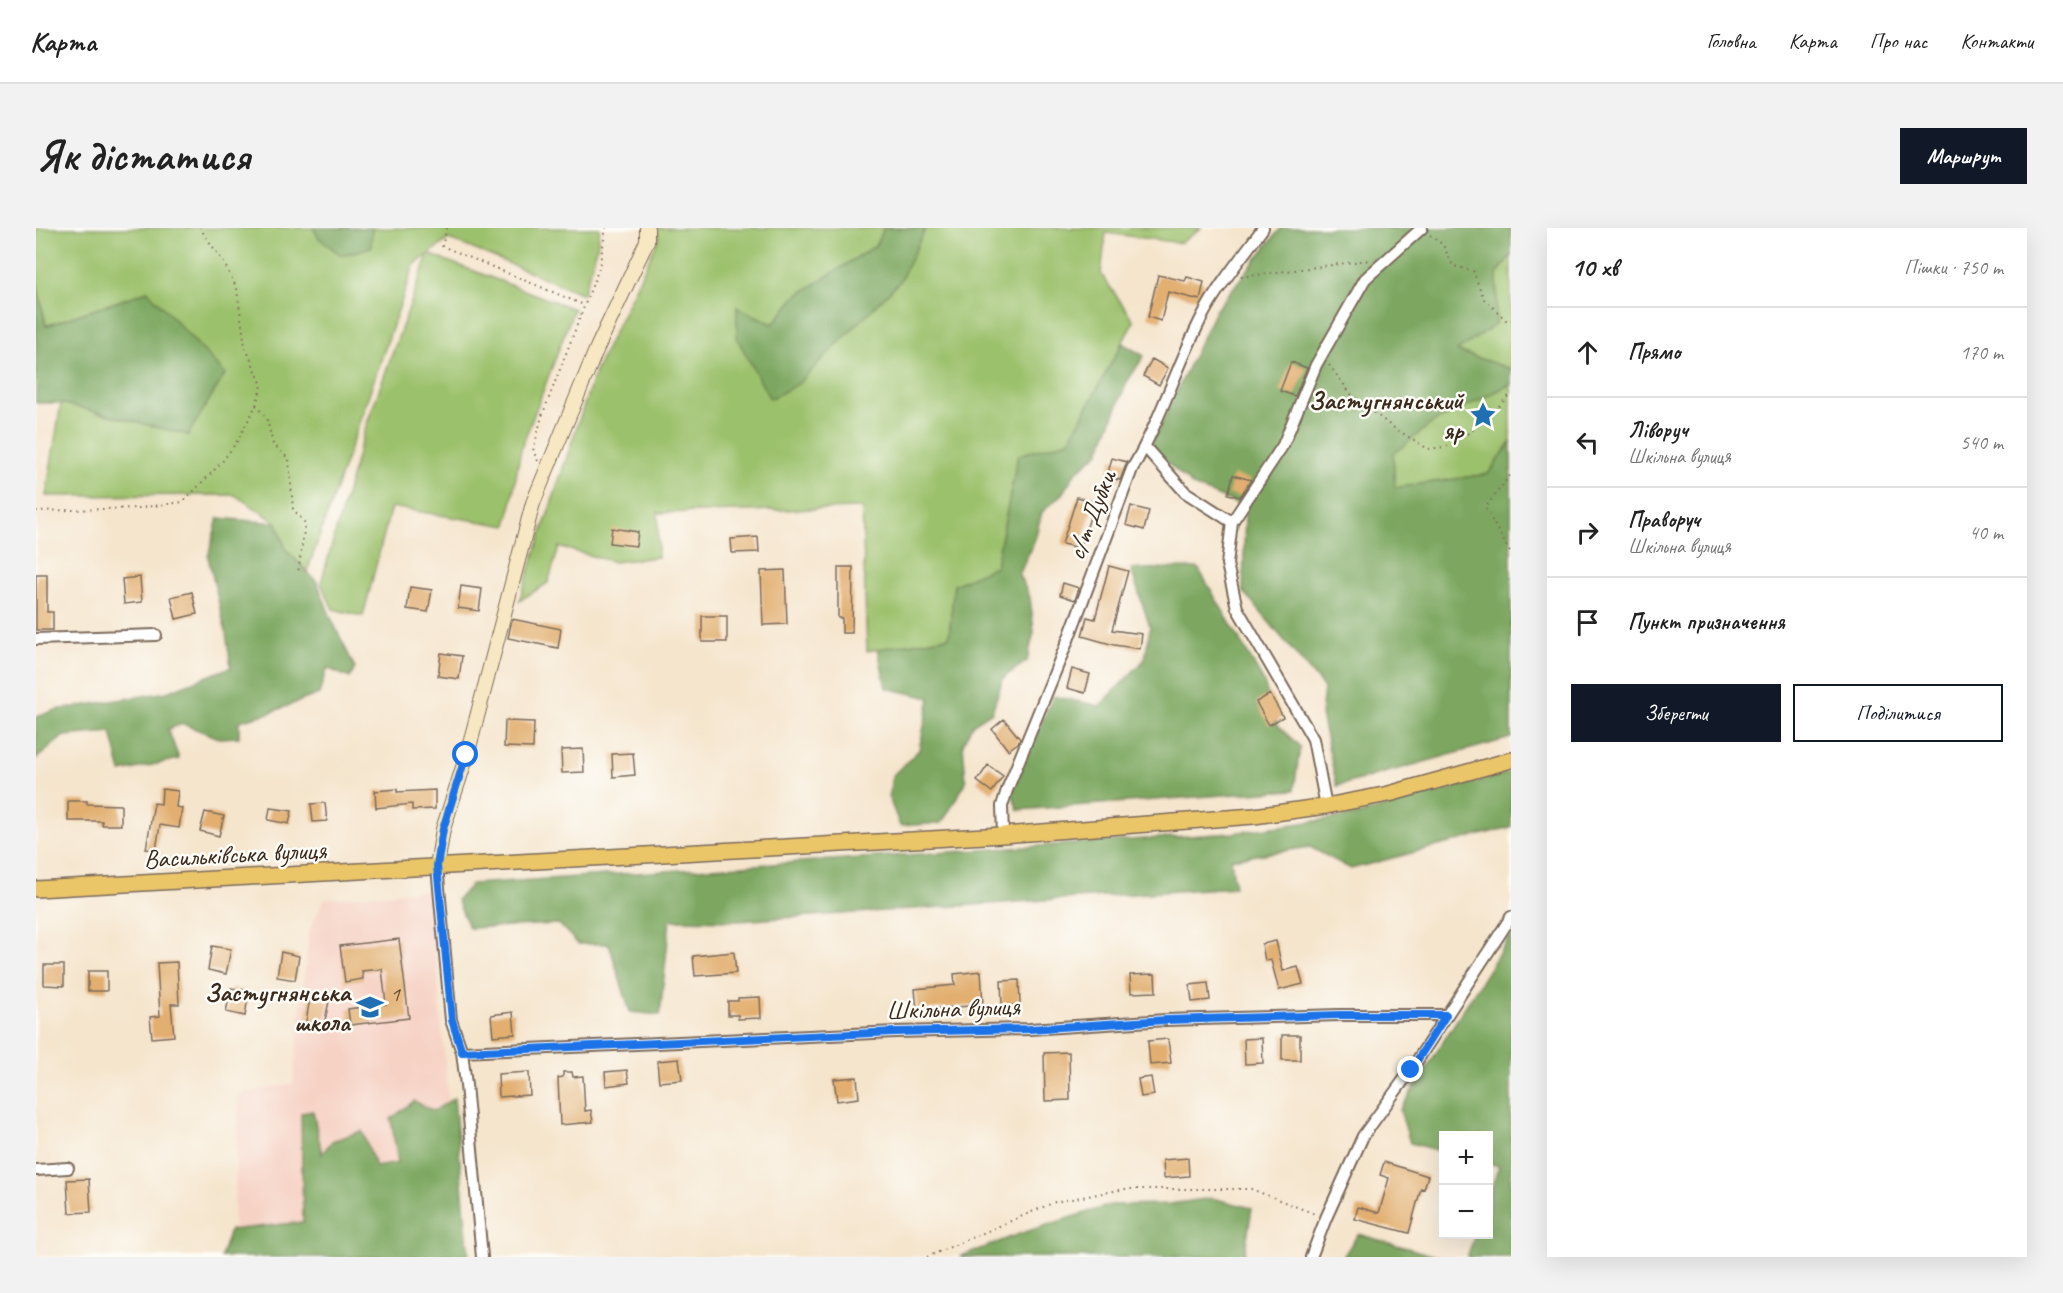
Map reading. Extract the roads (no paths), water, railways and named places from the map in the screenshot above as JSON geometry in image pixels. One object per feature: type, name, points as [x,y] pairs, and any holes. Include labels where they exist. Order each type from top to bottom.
[{"type":"main road","name":"Васильківська вулиця","points":[[36,890],[1003,835],[1242,817],[1326,806],[1389,794],[1511,760]]},
{"type":"street","points":[[482,1257],[462,1052],[452,1020],[437,866],[443,829],[470,745],[533,503],[597,348],[647,241],[647,228]]},
{"type":"street","name":"с/т Дубки","points":[[1003,835],[1002,806],[1007,790],[1068,640],[1132,469],[1146,447],[1204,312],[1263,228]]},
{"type":"street","points":[[1326,806],[1313,739],[1237,608],[1227,564],[1232,522],[1283,445],[1322,355],[1365,279],[1421,228]]},
{"type":"street","points":[[1146,447],[1185,492],[1232,522]]},
{"type":"street","points":[[36,639],[156,635]]},
{"type":"street","points":[[1311,1257],[1363,1136],[1411,1070],[1511,917]]},
{"type":"street","name":"Шкільна вулиця","points":[[462,1052],[895,1032],[1030,1029],[1166,1020],[1340,1015],[1446,1015]]},
{"type":"street","points":[[36,1170],[68,1168]]},
{"type":"place","name":"Застугнянський яр","points":[[1483,415]]},
{"type":"place","name":"Застугнянська школа","points":[[370,1007]]}]
